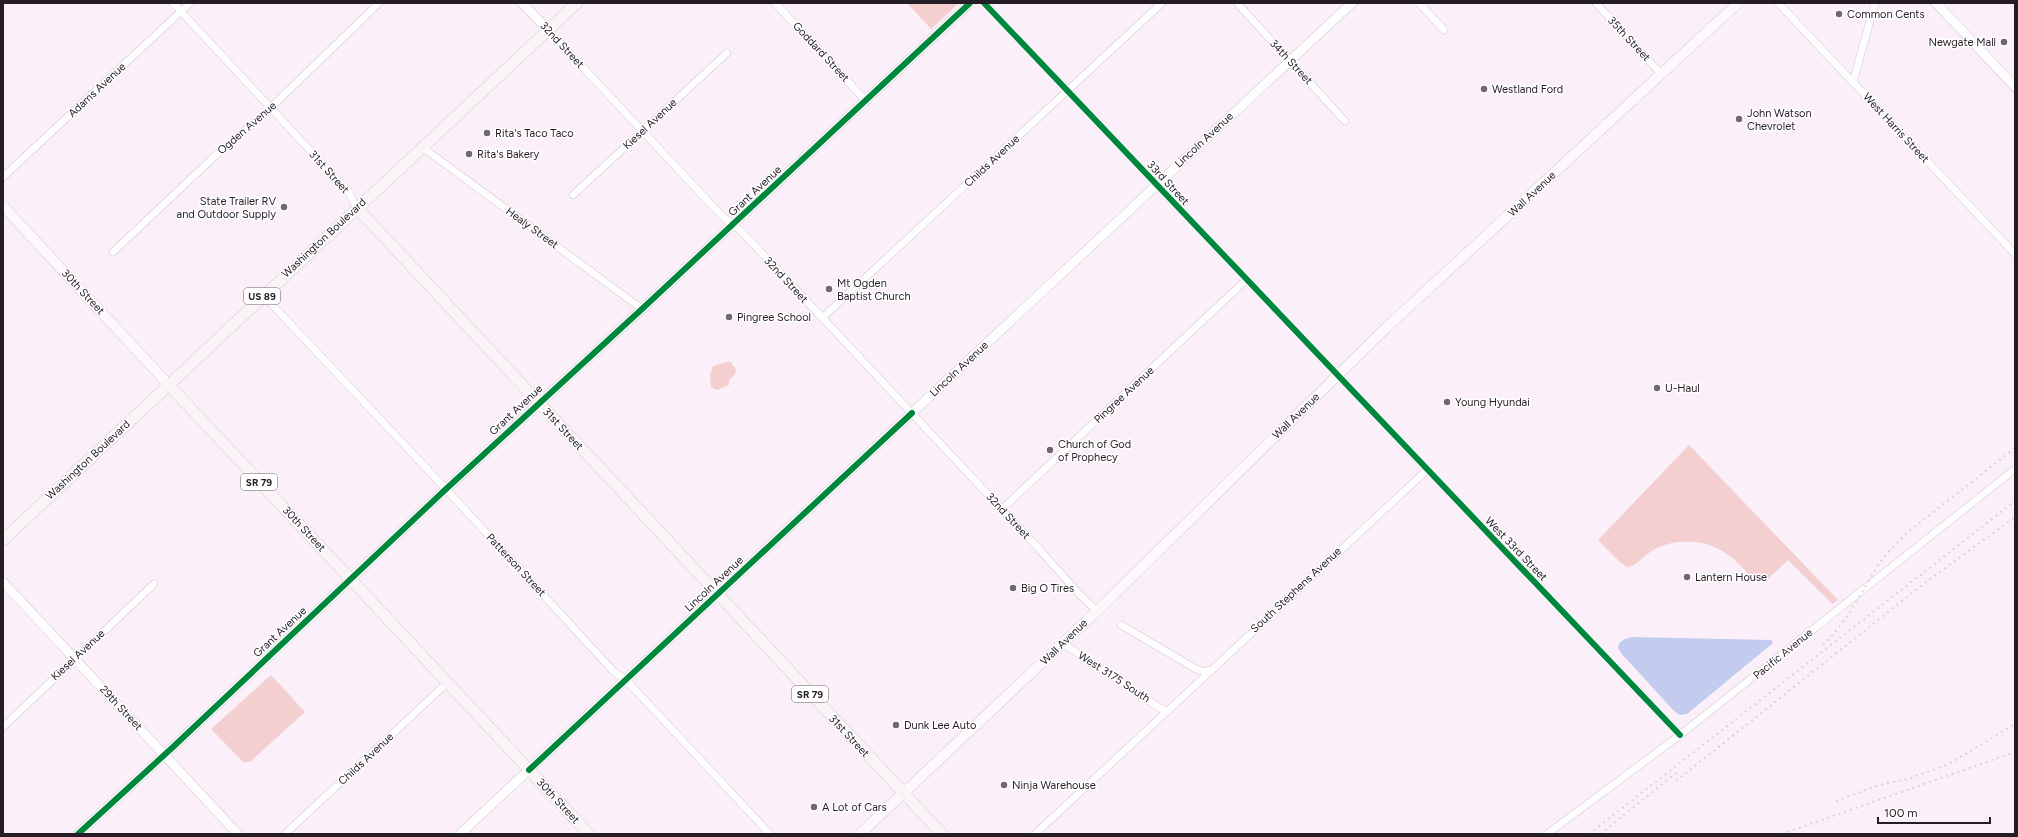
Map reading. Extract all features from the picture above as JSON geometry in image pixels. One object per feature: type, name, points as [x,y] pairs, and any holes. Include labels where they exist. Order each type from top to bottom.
[{"type":"main road","name":"Washington Boulevard","points":[[3,540],[263,295],[577,3]]},
{"type":"main road","name":"Wall Avenue","points":[[860,834],[1097,611],[1388,326],[1738,3]]},
{"type":"main road","name":"30th Street","points":[[3,206],[446,683],[589,834]]},
{"type":"main road","name":"31st Street","points":[[357,208],[902,793],[942,834]]},
{"type":"street","name":"31st Street","points":[[173,3],[348,191],[357,208]]},
{"type":"street","name":"Adams Avenue","points":[[3,177],[190,3]]},
{"type":"street","name":"Ogden Avenue","points":[[113,252],[215,156],[270,108],[380,3]]},
{"type":"street","name":"32nd Street","points":[[522,3],[912,413],[1097,611]]},
{"type":"street","name":"Goddard Street","points":[[775,3],[866,101]]},
{"type":"street","name":"Grant Avenue","points":[[78,834],[351,580],[446,489],[733,225],[970,3]]},
{"type":"street","name":"33rd Street","points":[[984,3],[1337,376]]},
{"type":"street","name":"Childs Avenue","points":[[822,318],[1162,3]]},
{"type":"street","name":"34th Street","points":[[1237,3],[1345,120]]},
{"type":"street","name":"Lincoln Avenue","points":[[460,834],[1352,3]]},
{"type":"street","points":[[1419,3],[1444,30]]},
{"type":"street","name":"35th Street","points":[[1596,3],[1662,74]]},
{"type":"street","name":"West Harris Street","points":[[1778,3],[2015,254]]},
{"type":"street","points":[[1853,82],[1875,3]]},
{"type":"street","points":[[1936,3],[2015,87]]},
{"type":"street","name":"Kiesel Avenue","points":[[573,195],[727,53]]},
{"type":"street","name":"Healy Street","points":[[422,147],[642,309]]},
{"type":"street","name":"Pingree Avenue","points":[[1002,509],[1246,280]]},
{"type":"street","name":"Patterson Street","points":[[263,295],[446,489],[614,672],[626,680],[770,834]]},
{"type":"street","name":"West 33rd Street","points":[[1337,376],[1680,735]]},
{"type":"street","name":"Pacific Avenue","points":[[1547,834],[1680,735],[2015,469]]},
{"type":"street","name":"South Stephens Avenue","points":[[1035,834],[1427,470]]},
{"type":"street","name":"29th Street","points":[[3,582],[238,834]]},
{"type":"street","name":"Kiesel Avenue","points":[[3,726],[154,584]]},
{"type":"street","points":[[1122,625],[1196,669],[1205,672],[1210,670]]},
{"type":"street","name":"West 3175 South","points":[[1062,643],[1166,712]]},
{"type":"street","name":"Childs Avenue","points":[[286,834],[446,683]]},
{"type":"shaded area","points":[[907,3],[959,3],[931,29]]},
{"type":"shaded area","points":[[730,361],[736,370],[735,374],[729,380],[729,385],[717,390],[711,387],[710,375],[713,366]]},
{"type":"shaded area","points":[[1689,445],[1838,600],[1832,604],[1788,560],[1767,580],[1760,582],[1752,578],[1735,560],[1713,546],[1688,541],[1665,545],[1652,551],[1635,565],[1627,567],[1598,540]]},
{"type":"shaded area","points":[[271,675],[305,712],[251,761],[244,763],[211,729]]},
{"type":"water","points":[[1633,637],[1771,640],[1773,643],[1687,714],[1680,715],[1674,711],[1621,653],[1618,648],[1619,643],[1625,639]]},
{"type":"railway","points":[[1823,645],[1839,627],[1877,567],[1896,544],[1908,532],[2015,448]]},
{"type":"railway","points":[[1589,834],[2015,501]]},
{"type":"railway","points":[[1676,781],[1922,585],[2015,517]]},
{"type":"railway","points":[[1836,801],[1876,786],[1911,778],[1947,765],[2015,724]]},
{"type":"railway","points":[[1782,834],[2015,752]]},
{"type":"railway","points":[[1600,834],[1680,770]]},
{"type":"cycle path","points":[[78,834],[173,747],[446,489],[642,309],[970,3]]},
{"type":"cycle path","points":[[984,3],[1680,735]]},
{"type":"cycle path","points":[[529,770],[912,413]]},
{"type":"place","name":"Common Cents","points":[[1839,14]]},
{"type":"place","name":"Newgate Mall","points":[[2004,42]]},
{"type":"place","name":"Westland Ford","points":[[1484,89]]},
{"type":"place","name":"John Watson Chevrolet","points":[[1739,119]]},
{"type":"place","name":"Rita's Taco Taco","points":[[487,133]]},
{"type":"place","name":"Rita's Bakery","points":[[469,154]]},
{"type":"place","name":"State Trailer RV and Outdoor Supply","points":[[284,207]]},
{"type":"place","name":"Mt Ogden Baptist Church","points":[[829,289]]},
{"type":"place","name":"Pingree School","points":[[729,317]]},
{"type":"place","name":"U-Haul","points":[[1657,388]]},
{"type":"place","name":"Young Hyundai","points":[[1447,402]]},
{"type":"place","name":"Church of God of Prophecy","points":[[1050,450]]},
{"type":"place","name":"Lantern House","points":[[1687,577]]},
{"type":"place","name":"Big O Tires","points":[[1013,588]]},
{"type":"place","name":"Dunk Lee Auto","points":[[896,725]]},
{"type":"place","name":"Ninja Warehouse","points":[[1004,785]]},
{"type":"place","name":"A Lot of Cars","points":[[814,807]]}]
